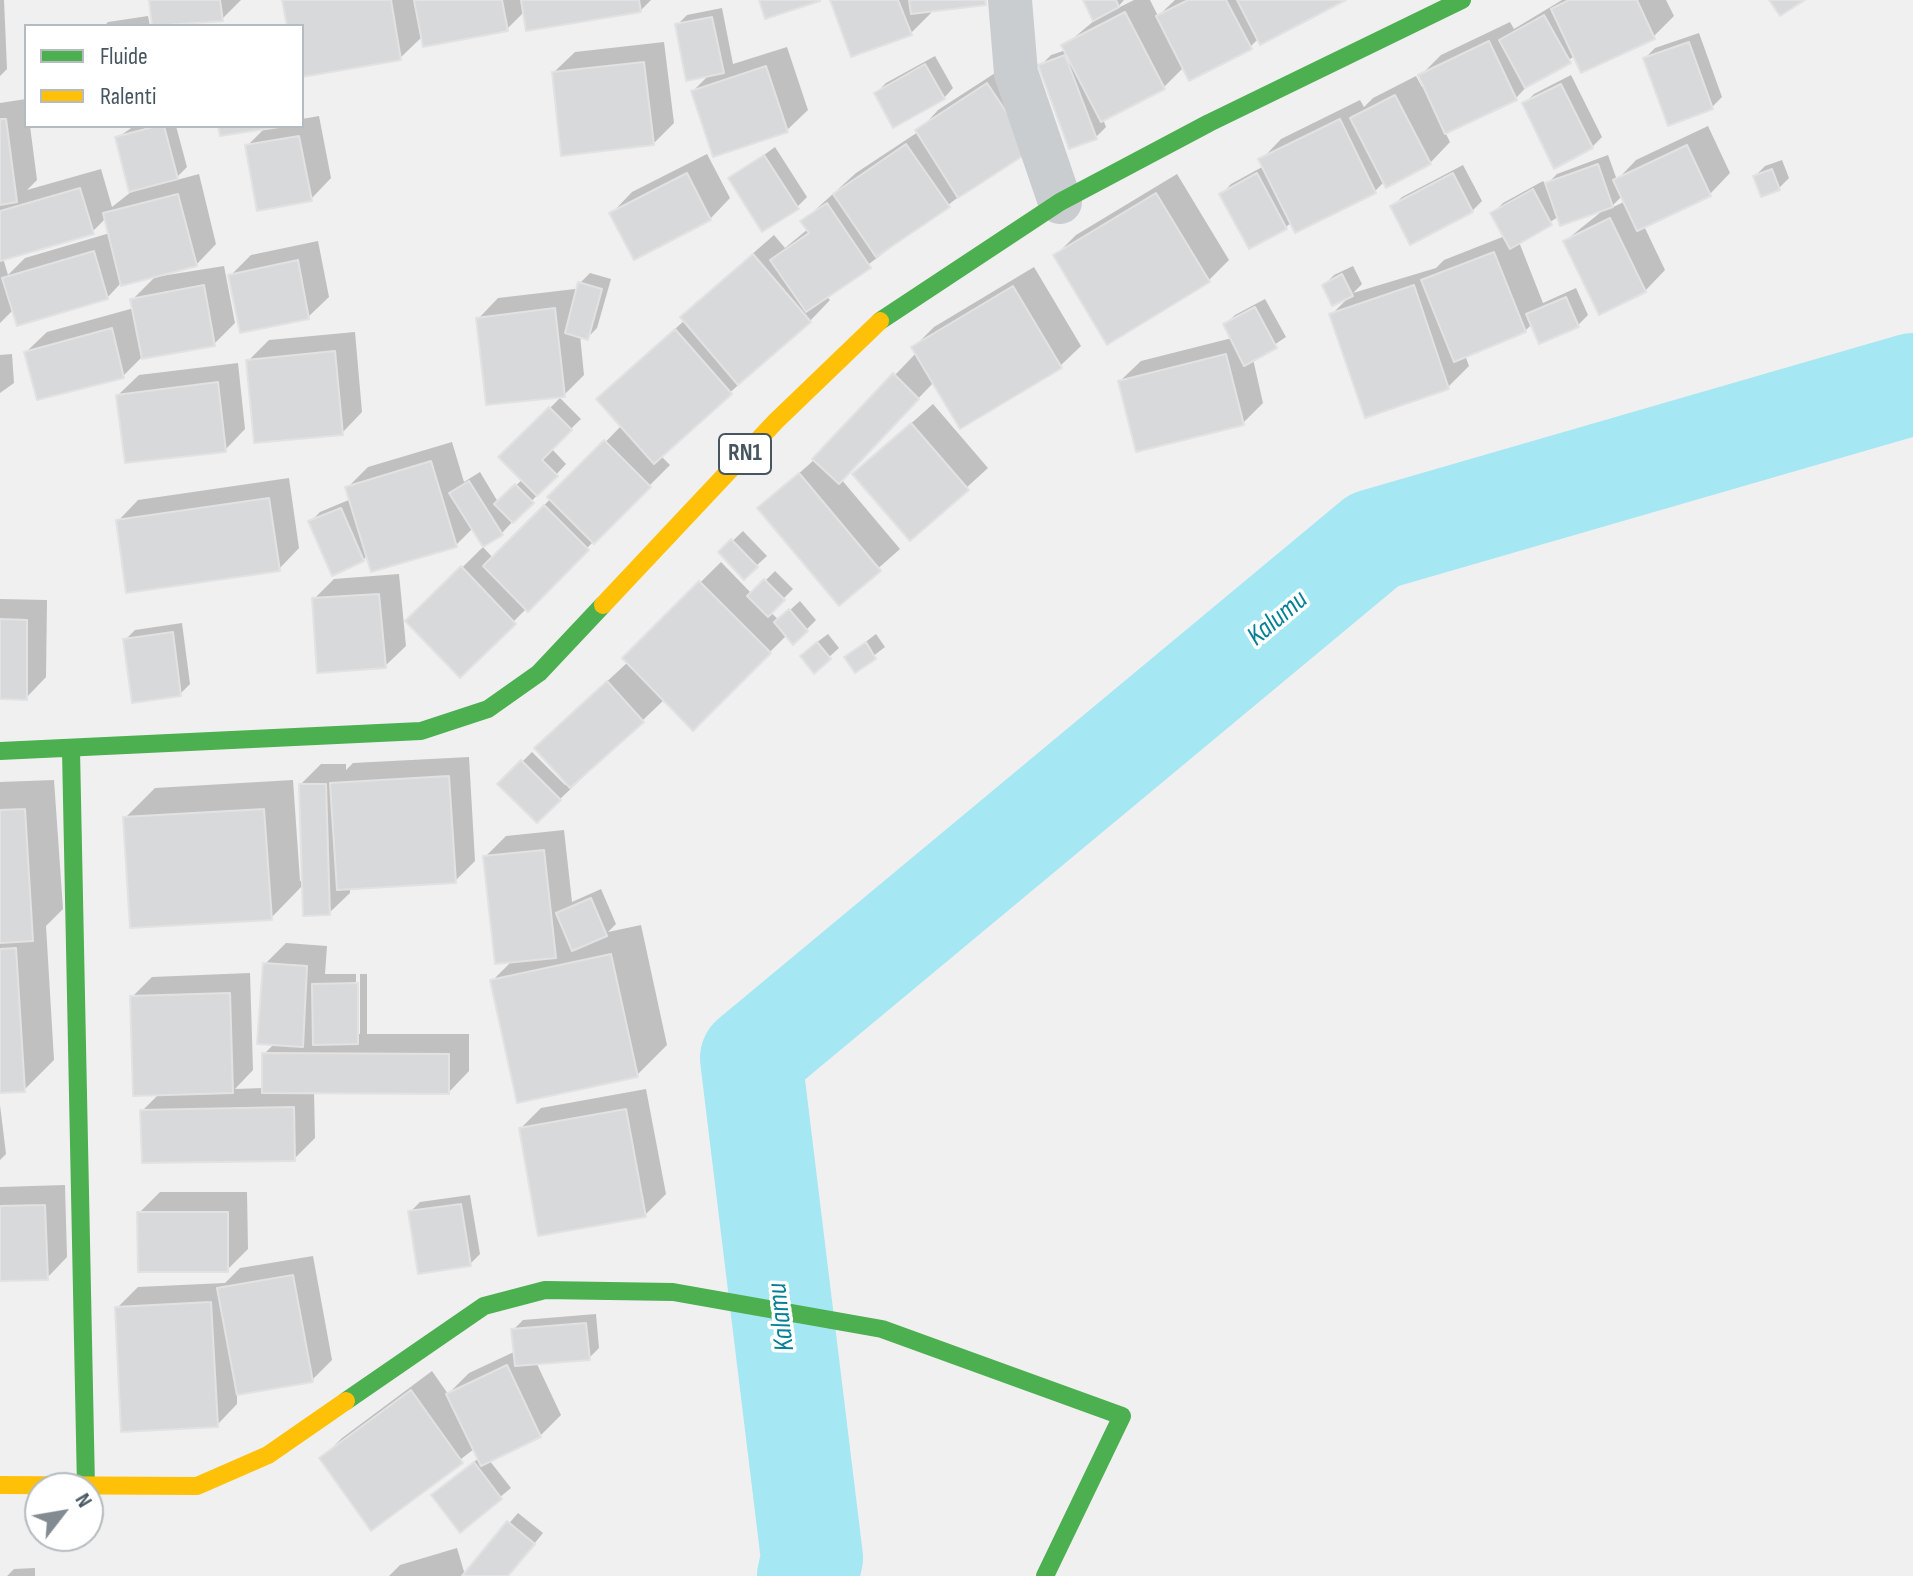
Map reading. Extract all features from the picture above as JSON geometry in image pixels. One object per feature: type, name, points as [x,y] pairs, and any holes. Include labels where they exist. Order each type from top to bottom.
[{"type":"main road","name":"RN1","points":[[0,751],[421,731],[488,709],[539,673],[776,421],[882,319],[1060,202],[1209,123],[1462,0]]},
{"type":"main road","points":[[71,750],[86,1472]]},
{"type":"main road","points":[[104,1487],[197,1486],[230,1473],[268,1455],[484,1306],[510,1297],[545,1290],[673,1292],[882,1329],[1122,1416],[1045,1576]]},
{"type":"main road","points":[[0,1485],[24,1486]]},
{"type":"street","points":[[1010,0],[1016,73],[1060,202]]},
{"type":"building","points":[[149,0],[220,0],[223,21],[152,24]]},
{"type":"building","points":[[282,0],[391,0],[401,60],[304,77],[304,24],[287,24]]},
{"type":"building","points":[[414,0],[502,0],[508,31],[423,47]]},
{"type":"building","points":[[521,0],[639,0],[641,12],[526,31]]},
{"type":"building","points":[[759,0],[820,0],[820,1],[765,19]]},
{"type":"building","points":[[830,0],[898,0],[912,35],[851,57]]},
{"type":"building","points":[[909,0],[985,0],[986,5],[911,14]]},
{"type":"building","points":[[1083,0],[1116,0],[1119,7],[1093,21]]},
{"type":"building","points":[[1188,0],[1226,0],[1252,49],[1189,81],[1156,16]]},
{"type":"building","points":[[1237,0],[1346,0],[1260,45]]},
{"type":"building","points":[[1569,0],[1637,0],[1655,39],[1581,73],[1551,9]]},
{"type":"building","points":[[1769,0],[1805,0],[1780,16]]},
{"type":"building","points":[[1125,12],[1165,89],[1101,122],[1061,45]]},
{"type":"building","points":[[1544,15],[1571,63],[1525,88],[1499,40]]},
{"type":"building","points":[[712,17],[724,73],[686,81],[675,24]]},
{"type":"building","points":[[1489,41],[1517,100],[1445,134],[1418,75]]},
{"type":"building","points":[[1689,42],[1713,109],[1668,126],[1643,58]]},
{"type":"building","points":[[1065,55],[1097,139],[1069,149],[1038,65]]},
{"type":"building","points":[[644,62],[654,145],[561,156],[552,72]]},
{"type":"building","points":[[925,64],[945,99],[893,128],[874,93]]},
{"type":"building","points":[[766,66],[788,132],[713,157],[691,91]]},
{"type":"building","points":[[987,83],[1032,150],[958,198],[915,130]]},
{"type":"building","points":[[1561,84],[1593,148],[1554,169],[1522,103]]},
{"type":"building","points":[[1395,95],[1431,164],[1386,188],[1350,118]]},
{"type":"building","points":[[0,119],[6,119],[17,202],[0,205]]},
{"type":"building","points":[[1340,119],[1376,193],[1295,233],[1258,159]]},
{"type":"building","points":[[149,128],[165,128],[178,179],[129,192],[115,137]]},
{"type":"building","points":[[218,128],[272,128],[220,136]]},
{"type":"building","points":[[299,136],[312,201],[257,211],[245,145]]},
{"type":"building","points":[[906,144],[950,207],[876,257],[833,194]]},
{"type":"building","points":[[1687,145],[1711,196],[1637,231],[1613,180]]},
{"type":"building","points":[[764,155],[799,209],[762,232],[728,178]]},
{"type":"building","points":[[1598,164],[1613,207],[1560,226],[1545,183]]},
{"type":"building","points":[[1772,169],[1780,190],[1761,197],[1753,176]]},
{"type":"building","points":[[687,173],[711,220],[634,260],[609,213]]},
{"type":"building","points":[[1257,173],[1287,229],[1249,249],[1219,194]]},
{"type":"building","points":[[1453,173],[1473,212],[1410,245],[1390,206]]},
{"type":"building","points":[[80,188],[94,234],[0,261],[0,211]]},
{"type":"building","points":[[1533,189],[1552,225],[1510,249],[1490,213]]},
{"type":"building","points":[[1156,193],[1210,282],[1107,345],[1053,255]]},
{"type":"building","points":[[178,194],[197,266],[121,286],[103,213]]},
{"type":"building","points":[[827,203],[871,268],[806,312],[770,260],[809,233],[800,221]]},
{"type":"building","points":[[1610,218],[1646,292],[1599,315],[1563,241]]},
{"type":"building","points":[[94,251],[108,299],[17,326],[2,278]]},
{"type":"building","points":[[1494,252],[1526,332],[1454,362],[1421,280]]},
{"type":"building","points":[[753,254],[811,322],[738,385],[680,317]]},
{"type":"building","points":[[298,260],[309,319],[240,333],[228,275]]},
{"type":"building","points":[[1342,274],[1353,296],[1332,306],[1322,285]]},
{"type":"building","points":[[578,282],[602,289],[588,340],[565,333]]},
{"type":"building","points":[[204,285],[215,346],[142,359],[130,299]]},
{"type":"building","points":[[1414,285],[1449,389],[1365,418],[1329,314]]},
{"type":"building","points":[[1013,286],[1062,368],[960,429],[911,347]]},
{"type":"building","points":[[1566,297],[1579,327],[1539,344],[1526,314]]},
{"type":"building","points":[[1255,307],[1277,348],[1244,366],[1223,324]]},
{"type":"building","points":[[555,308],[565,397],[486,405],[476,318]]},
{"type":"building","points":[[112,328],[124,378],[37,400],[24,352]]},
{"type":"building","points":[[675,329],[732,394],[654,464],[596,399]]},
{"type":"building","points":[[335,351],[343,435],[254,443],[246,360]]},
{"type":"building","points":[[1226,354],[1244,425],[1136,452],[1118,381]]},
{"type":"building","points":[[893,373],[919,399],[839,484],[812,459]]},
{"type":"building","points":[[218,382],[226,452],[125,463],[116,395]]},
{"type":"building","points":[[549,407],[572,430],[542,460],[558,476],[537,496],[498,457]]},
{"type":"building","points":[[911,423],[969,490],[910,541],[852,474]]},
{"type":"building","points":[[604,440],[651,487],[594,544],[547,497]]},
{"type":"building","points":[[431,461],[457,547],[371,572],[345,487]]},
{"type":"building","points":[[799,473],[881,571],[839,606],[757,508]]},
{"type":"building","points":[[469,481],[503,535],[483,547],[449,493]]},
{"type":"building","points":[[515,484],[534,503],[513,523],[494,504]]},
{"type":"building","points":[[269,498],[280,571],[126,593],[116,520]]},
{"type":"building","points":[[544,505],[589,550],[528,612],[483,566]]},
{"type":"building","points":[[341,508],[364,561],[332,576],[308,521]]},
{"type":"building","points":[[731,539],[758,567],[744,580],[718,552]]},
{"type":"building","points":[[461,566],[516,624],[460,678],[405,621]]},
{"type":"building","points":[[764,579],[785,600],[768,617],[747,596]]},
{"type":"building","points":[[699,581],[771,653],[693,731],[622,658]]},
{"type":"building","points":[[379,594],[386,668],[317,673],[312,598]]},
{"type":"building","points":[[789,609],[808,631],[793,645],[774,622]]},
{"type":"building","points":[[0,619],[27,620],[27,700],[0,699]]},
{"type":"building","points":[[173,632],[181,696],[132,703],[123,639]]},
{"type":"building","points":[[817,642],[831,659],[814,674],[800,656]]},
{"type":"building","points":[[866,642],[876,659],[855,673],[844,657]]},
{"type":"building","points":[[607,681],[644,722],[570,788],[534,748]]},
{"type":"building","points":[[521,760],[561,800],[537,823],[497,784]]},
{"type":"building","points":[[449,776],[456,883],[337,890],[330,783]]},
{"type":"building","points":[[299,784],[326,784],[330,915],[303,916]]},
{"type":"building","points":[[25,809],[33,941],[0,943],[0,810]]},
{"type":"building","points":[[264,809],[272,920],[130,928],[123,817]]},
{"type":"building","points":[[544,850],[556,958],[495,964],[483,856]]},
{"type":"building","points":[[591,898],[607,936],[572,951],[556,913]]},
{"type":"building","points":[[16,948],[25,1092],[0,1093],[0,949]]},
{"type":"building","points":[[611,954],[638,1077],[517,1103],[490,980]]},
{"type":"building","points":[[263,963],[307,966],[303,1047],[257,1044]]},
{"type":"building","points":[[358,983],[358,1044],[313,1045],[312,984]]},
{"type":"building","points":[[230,993],[233,1093],[133,1096],[130,996]]},
{"type":"building","points":[[262,1053],[449,1054],[449,1094],[262,1093]]},
{"type":"building","points":[[294,1107],[295,1161],[142,1163],[140,1110]]},
{"type":"building","points":[[626,1109],[646,1217],[538,1236],[519,1128]]},
{"type":"building","points":[[461,1204],[471,1266],[418,1274],[408,1211]]},
{"type":"building","points":[[45,1205],[48,1280],[0,1281],[0,1206]]},
{"type":"building","points":[[137,1212],[228,1212],[228,1272],[138,1272]]},
{"type":"building","points":[[293,1275],[313,1382],[237,1395],[217,1288]]},
{"type":"building","points":[[211,1302],[218,1427],[121,1432],[115,1307]]},
{"type":"building","points":[[586,1323],[590,1360],[515,1366],[511,1329]]},
{"type":"building","points":[[507,1365],[541,1437],[481,1466],[446,1394]]},
{"type":"building","points":[[411,1390],[463,1463],[371,1531],[319,1458]]},
{"type":"building","points":[[474,1462],[502,1499],[460,1533],[431,1495]]},
{"type":"building","points":[[507,1521],[535,1544],[508,1576],[462,1576]]},
{"type":"waterway","name":"Kalumu","points":[[808,1576],[812,1558],[751,1058],[1374,540],[1913,384]]},
{"type":"traffic: fast","points":[[880,321],[1060,202],[1209,123],[1462,0]]},
{"type":"traffic: fast","points":[[0,751],[421,731],[488,709],[539,673],[603,605]]},
{"type":"traffic: fast","points":[[71,750],[86,1472]]},
{"type":"traffic: fast","points":[[346,1401],[484,1306],[545,1290],[673,1292],[882,1329],[1122,1416],[1045,1576]]},
{"type":"traffic: slow","points":[[603,605],[776,421],[880,321]]},
{"type":"traffic: slow","points":[[0,1485],[197,1486],[268,1455],[346,1401]]},
{"type":"water label","name":"Kalamu","points":[[782,1317]]}]
